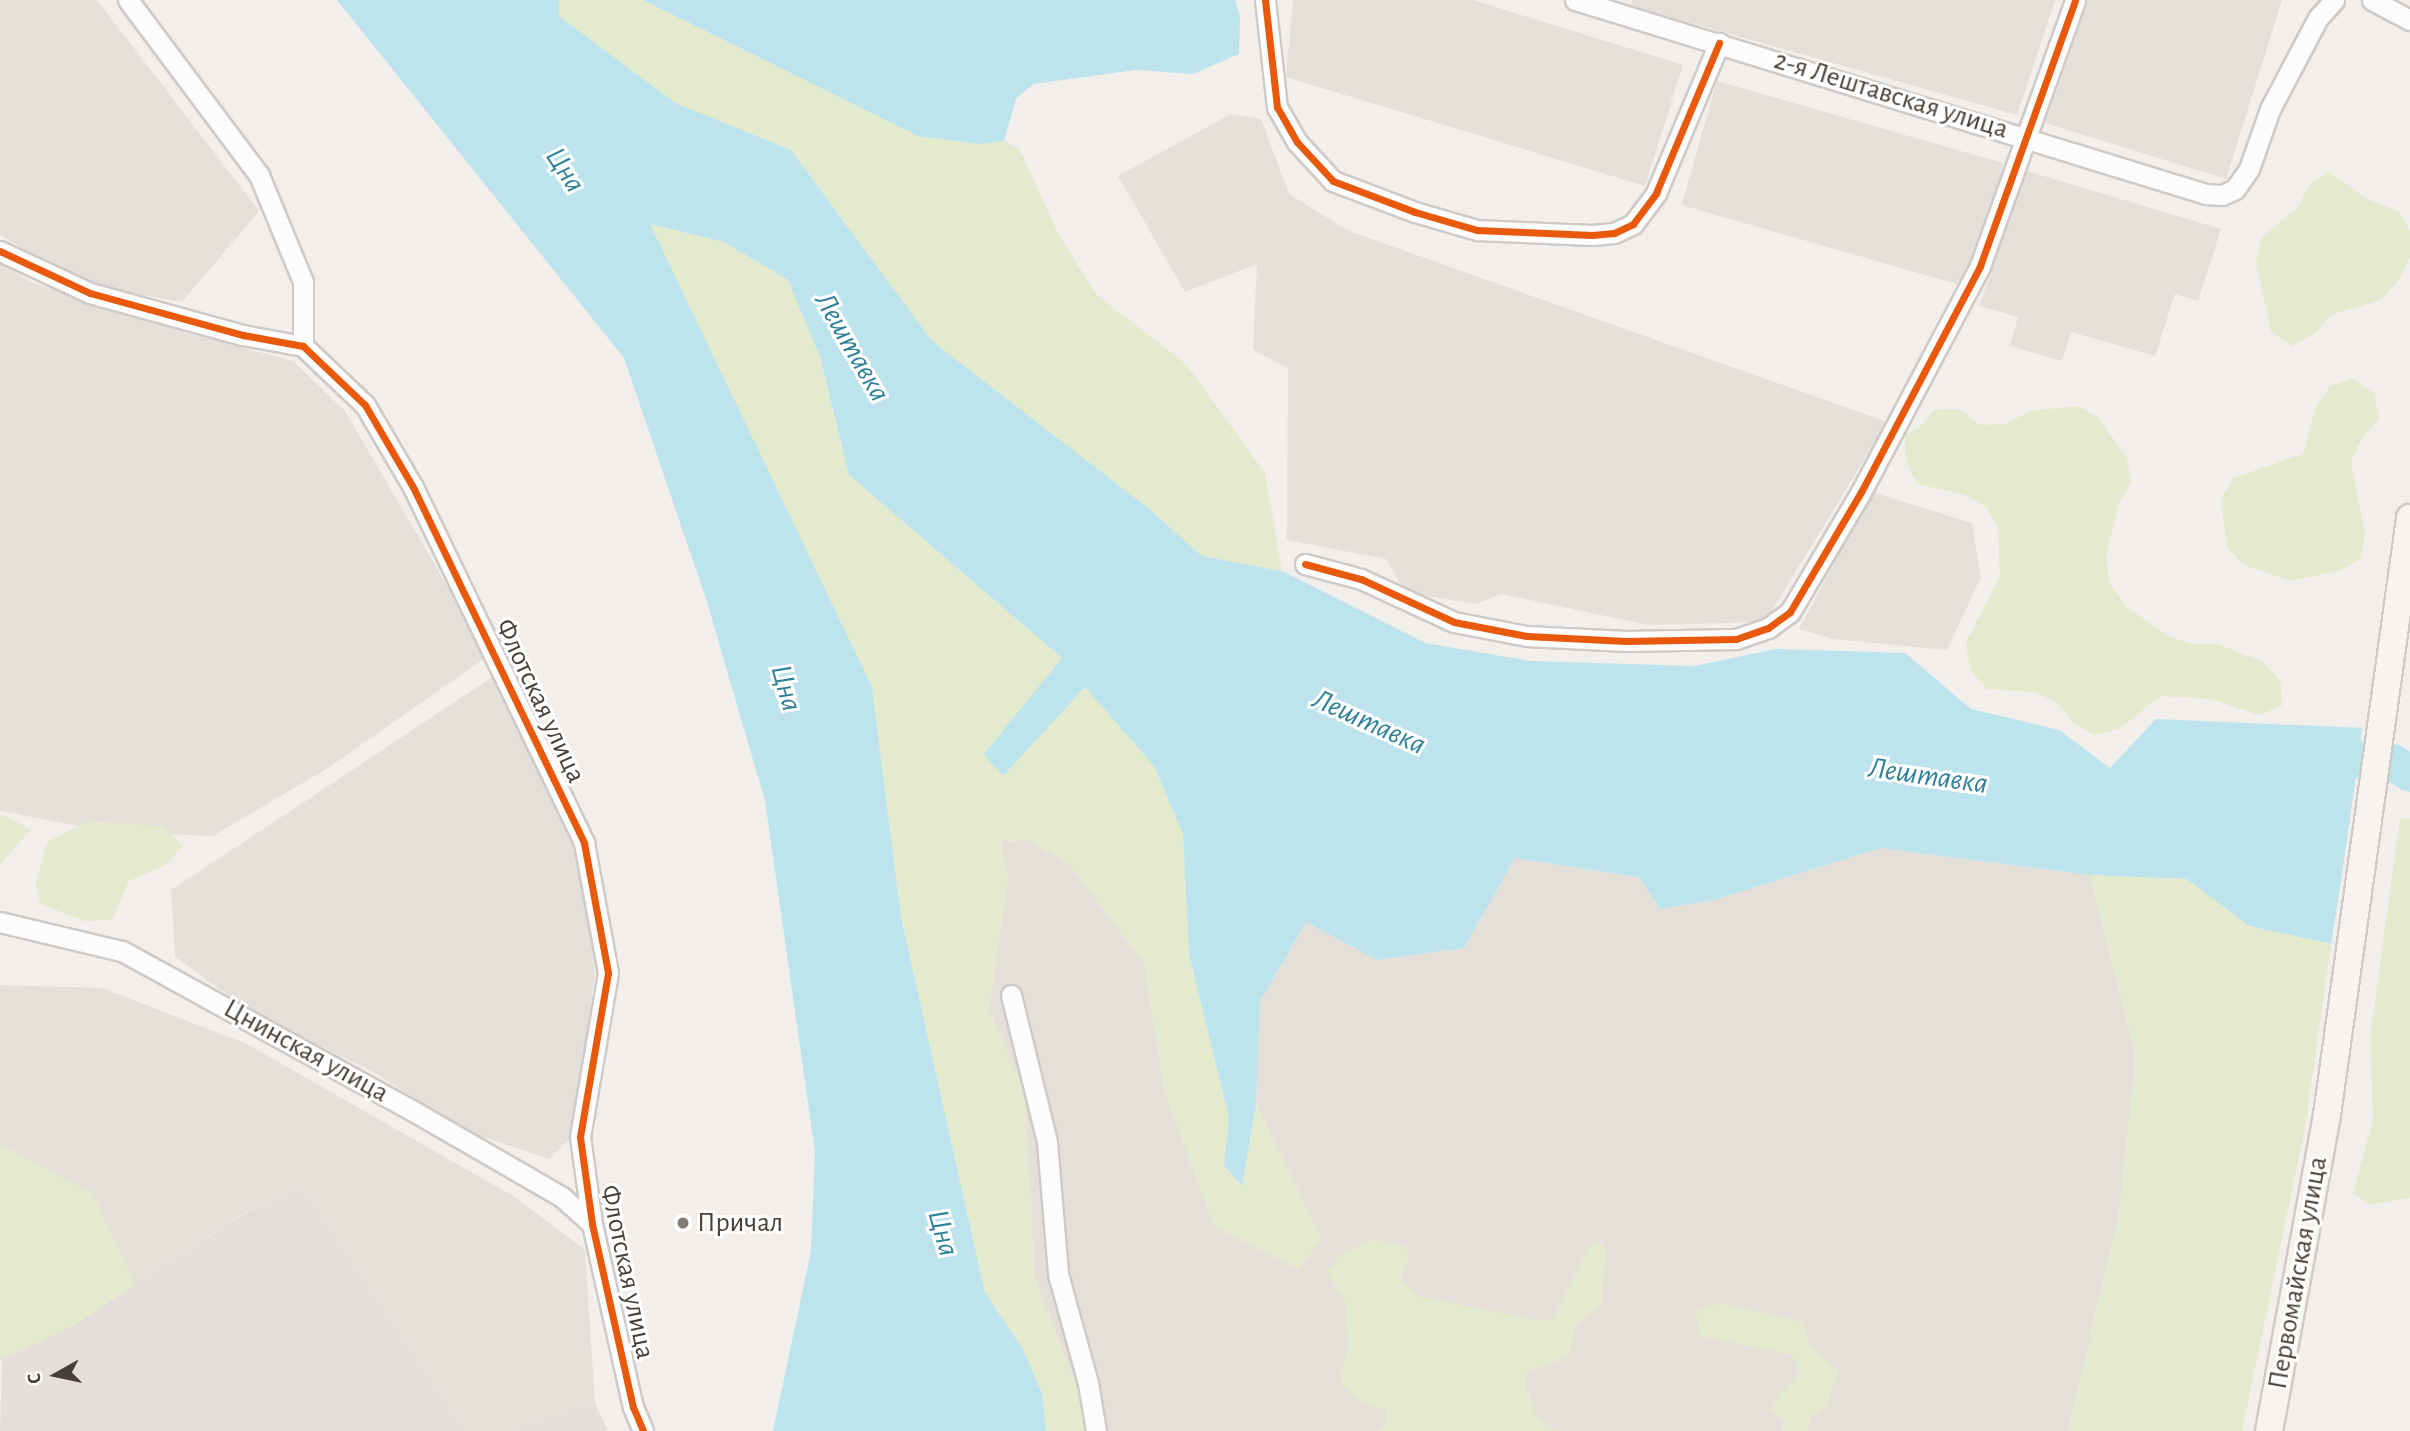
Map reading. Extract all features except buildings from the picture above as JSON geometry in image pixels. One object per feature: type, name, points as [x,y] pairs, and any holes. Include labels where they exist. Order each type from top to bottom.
[{"type":"main road","name":"Первомайская улица","points":[[2269,1431],[2327,1115],[2410,518]]},
{"type":"street","points":[[0,251],[90,293],[243,335],[303,346],[303,282],[259,175],[128,0]]},
{"type":"street","points":[[1265,0],[1277,107],[1297,142],[1333,181],[1477,230],[1592,235],[1614,233],[1633,224],[1656,193],[1719,43]]},
{"type":"street","name":"2-я Лештавская улица","points":[[1575,0],[1615,5],[1719,43],[2027,135],[2206,194],[2222,195],[2235,189],[2249,169],[2270,109],[2318,18],[2334,0]]},
{"type":"street","points":[[1305,565],[1362,579],[1454,622],[1527,636],[1626,641],[1736,639],[1768,628],[1790,612],[1918,390],[1980,265],[2075,0]]},
{"type":"street","points":[[2372,0],[2410,20]]},
{"type":"street","name":"Флотская улица","points":[[303,346],[365,405],[413,487],[584,843],[608,973],[580,1137],[592,1224],[634,1407],[643,1431]]},
{"type":"street","name":"Цнинская улица","points":[[0,922],[122,951],[408,1108],[562,1198],[592,1224]]},
{"type":"street","points":[[1011,995],[1048,1142],[1058,1273],[1088,1383],[1096,1431]]},
{"type":"shaded area","points":[[0,0],[97,0],[259,211],[182,302],[110,289],[47,262],[0,235]]},
{"type":"shaded area","points":[[1293,0],[1473,0],[1683,65],[1645,186],[1286,77]]},
{"type":"shaded area","points":[[1632,0],[2055,0],[2017,115],[1631,6]]},
{"type":"shaded area","points":[[2089,0],[2282,0],[2226,179],[2045,123]]},
{"type":"shaded area","points":[[1717,81],[2003,163],[1968,287],[1681,205]]},
{"type":"shaded area","points":[[1231,114],[1261,119],[1289,194],[1349,231],[1887,422],[1765,622],[1648,625],[1501,594],[1477,604],[1406,593],[1386,559],[1287,540],[1288,368],[1253,350],[1257,264],[1185,292],[1118,176]]},
{"type":"shaded area","points":[[2027,171],[2221,229],[2198,301],[2175,294],[2155,356],[2071,332],[2062,361],[2010,346],[2018,317],[1979,306]]},
{"type":"shaded area","points":[[0,264],[33,283],[186,333],[293,361],[345,411],[488,656],[328,768],[213,836],[111,832],[0,811]]},
{"type":"shaded area","points":[[1872,492],[1972,523],[1981,577],[1947,650],[1833,639],[1799,629]]},
{"type":"shaded area","points":[[497,674],[566,820],[584,872],[595,972],[574,1134],[549,1159],[468,1132],[373,1072],[250,1011],[175,957],[171,890]]},
{"type":"shaded area","points":[[1029,840],[1070,865],[1144,963],[1165,1094],[1322,1240],[1256,1105],[1260,1001],[1306,922],[1377,960],[1464,948],[1515,858],[1639,877],[1660,909],[1714,900],[1881,848],[2090,875],[2136,1055],[2119,1214],[2068,1431],[1085,1431],[1083,1404],[1034,1276],[1030,1184],[989,1008],[1008,877],[1000,841]]},
{"type":"shaded area","points":[[0,985],[102,988],[247,1044],[515,1197],[585,1250],[595,1403],[518,1431],[462,1431],[301,1188],[263,1209],[255,1206],[74,1325],[0,1361]]},
{"type":"shaded area","points":[[301,1188],[462,1431],[0,1431],[2,1359],[74,1325],[256,1206],[263,1209]]},
{"type":"shaded area","points":[[595,1403],[607,1429],[604,1431],[518,1431]]},
{"type":"green space","points":[[559,0],[643,0],[918,136],[981,144],[1004,141],[1019,148],[1059,235],[1097,295],[1187,365],[1265,473],[1282,571],[1202,556],[1148,508],[932,341],[791,150],[677,104],[559,16]]},
{"type":"green space","points":[[2328,171],[2368,200],[2399,211],[2410,231],[2410,258],[2398,281],[2380,300],[2331,315],[2315,333],[2292,346],[2271,332],[2256,262],[2261,238],[2298,207],[2309,186]]},
{"type":"green space","points":[[649,224],[724,242],[788,280],[820,357],[849,475],[1062,658],[985,754],[1003,776],[1085,686],[1154,766],[1183,834],[1189,954],[1229,1118],[1224,1165],[1242,1186],[1256,1105],[1322,1240],[1298,1269],[1214,1226],[1165,1094],[1144,963],[1070,865],[1029,840],[1000,841],[1008,877],[989,1008],[1025,1092],[1034,1276],[1083,1404],[1085,1431],[1046,1431],[1042,1393],[1023,1349],[985,1293],[901,917],[872,687]]},
{"type":"green space","points":[[2353,379],[2374,393],[2379,419],[2362,438],[2351,462],[2365,534],[2361,559],[2339,571],[2291,581],[2244,565],[2227,548],[2221,499],[2233,478],[2303,454],[2315,408],[2330,386]]},
{"type":"green space","points":[[2077,406],[2098,417],[2127,458],[2131,482],[2118,506],[2106,558],[2110,583],[2125,606],[2169,636],[2193,644],[2217,644],[2263,662],[2281,682],[2282,706],[2259,715],[2211,699],[2161,696],[2119,729],[2095,735],[2074,724],[2059,705],[2036,692],[1987,689],[1970,670],[1966,643],[2000,576],[1998,528],[1986,507],[1966,495],[1917,484],[1906,461],[1905,435],[1919,428],[1934,410],[1959,409],[1980,425],[2006,424],[2030,411]]},
{"type":"green space","points":[[5,815],[31,830],[0,864],[0,816]]},
{"type":"green space","points":[[2400,818],[2410,819],[2410,1198],[2370,1205],[2353,1193],[2373,1120],[2370,1038]]},
{"type":"green space","points":[[88,821],[162,826],[183,846],[166,865],[129,881],[112,920],[85,921],[40,904],[36,883],[47,842]]},
{"type":"green space","points":[[2090,875],[2187,879],[2249,926],[2331,944],[2305,1128],[2242,1431],[2068,1431],[2119,1214],[2136,1055]]},
{"type":"green space","points":[[0,1144],[92,1193],[136,1285],[74,1325],[0,1361]]},
{"type":"green space","points":[[1372,1239],[1405,1246],[1410,1258],[1400,1277],[1418,1296],[1536,1320],[1549,1320],[1557,1311],[1588,1249],[1597,1241],[1606,1249],[1601,1304],[1576,1325],[1569,1357],[1527,1372],[1525,1383],[1536,1415],[1556,1431],[1377,1431],[1387,1422],[1385,1410],[1360,1401],[1343,1386],[1340,1374],[1348,1350],[1346,1302],[1326,1272],[1340,1255]]},
{"type":"green space","points":[[1721,1303],[1803,1322],[1811,1347],[1839,1371],[1826,1407],[1810,1417],[1808,1431],[1782,1431],[1784,1421],[1771,1411],[1780,1393],[1800,1372],[1792,1355],[1700,1336],[1696,1311]]},
{"type":"water","name":"Цна","points":[[337,0],[559,0],[559,16],[677,104],[791,150],[932,341],[1148,508],[1202,556],[1282,571],[1425,643],[1530,661],[1694,666],[1776,649],[1905,653],[1971,709],[2059,730],[2110,768],[2156,719],[2365,728],[2331,944],[2249,926],[2187,879],[2090,875],[1881,848],[1714,900],[1660,909],[1639,877],[1515,858],[1464,948],[1377,960],[1306,922],[1260,1001],[1256,1105],[1242,1186],[1224,1165],[1229,1118],[1189,954],[1183,834],[1154,766],[1085,687],[1003,776],[984,754],[1062,658],[849,475],[820,357],[788,280],[724,242],[650,224],[872,687],[901,917],[985,1293],[1023,1349],[1042,1393],[1046,1431],[773,1431],[811,1251],[815,1152],[765,801],[707,602],[624,358]]},
{"type":"water","points":[[643,0],[1235,0],[1240,16],[1239,54],[1193,74],[1136,70],[1033,84],[1016,99],[1004,141],[981,144],[918,136]]},
{"type":"pier","points":[[2363,724],[2368,728],[2332,948]]},
{"type":"waterway","name":"Лештавка","points":[[2309,755],[2392,762],[2410,773]]},
{"type":"cycle path","points":[[1265,0],[1277,107],[1297,142],[1333,181],[1415,212],[1477,230],[1592,235],[1614,233],[1633,224],[1656,193],[1719,43]]},
{"type":"cycle path","points":[[1305,564],[1361,579],[1454,622],[1527,636],[1626,641],[1736,639],[1768,628],[1790,612],[1861,492],[1980,266],[2075,0]]},
{"type":"cycle path","points":[[0,251],[90,293],[243,335],[303,346],[365,405],[413,487],[584,843],[608,973],[580,1137],[592,1224],[633,1407],[643,1431]]},
{"type":"place","name":"Причал","points":[[683,1223]]}]
